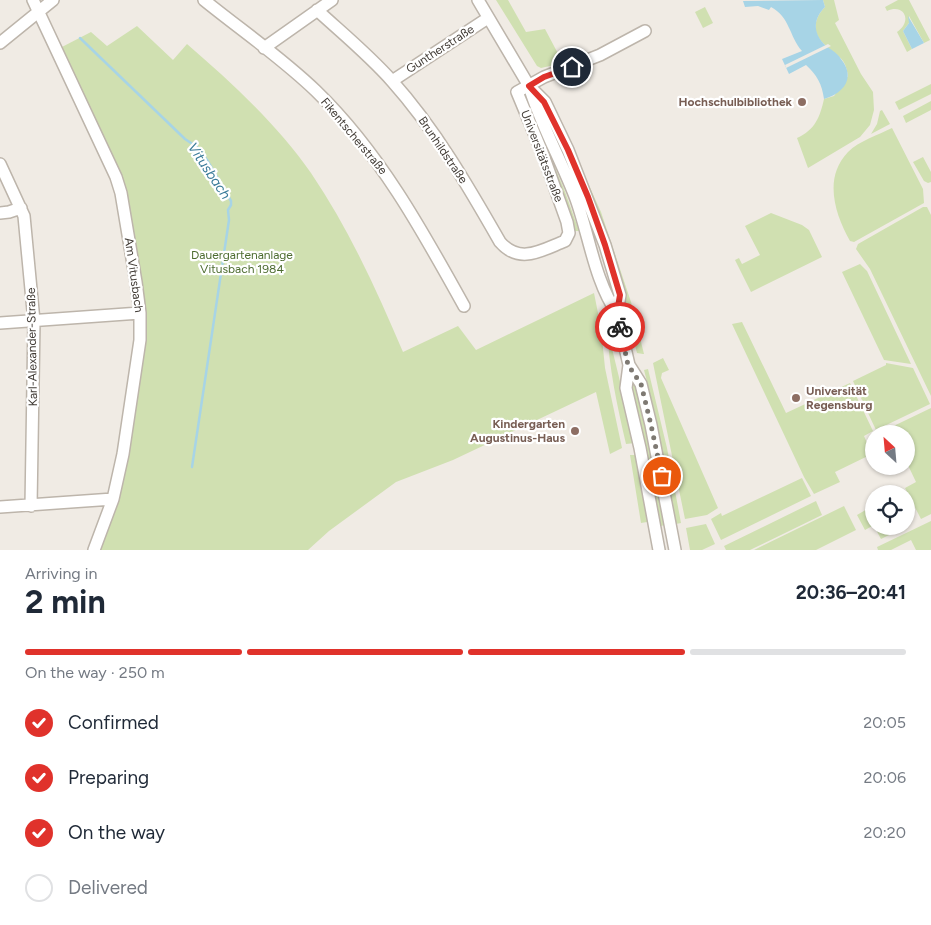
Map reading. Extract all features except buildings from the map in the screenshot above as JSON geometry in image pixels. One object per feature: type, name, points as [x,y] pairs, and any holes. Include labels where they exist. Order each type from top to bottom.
[{"type":"street","name":"Am Vitusbach","points":[[33,0],[116,177],[121,193],[140,313],[140,340],[123,454],[113,499],[94,550]]},
{"type":"street","points":[[0,43],[53,0]]},
{"type":"street","name":"Fikentscherstraße","points":[[204,0],[316,91],[371,154],[406,206],[464,306]]},
{"type":"street","points":[[264,48],[332,0]]},
{"type":"street","name":"Universitätsstraße","points":[[478,0],[529,86],[544,102],[568,150],[588,197],[605,245],[620,295],[617,313],[628,365],[626,388],[642,457],[658,550]]},
{"type":"street","name":"Brunhildstraße","points":[[317,10],[356,44],[392,81],[435,135],[506,249],[520,254],[536,252],[565,241],[569,233]]},
{"type":"street","name":"Guntherstraße","points":[[392,81],[488,18]]},
{"type":"street","points":[[529,86],[544,77],[600,55],[645,31]]},
{"type":"street","name":"Universitätsstraße","points":[[529,86],[517,92],[568,222],[569,233]]},
{"type":"street","name":"Karl-Alexander-Straße","points":[[0,164],[24,216],[34,321],[31,506]]},
{"type":"street","points":[[0,213],[21,208]]},
{"type":"street","points":[[0,323],[140,313]]},
{"type":"street","name":"Universitätsstraße","points":[[628,365],[641,384],[651,425],[675,550]]},
{"type":"street","points":[[0,507],[113,499]]},
{"type":"green space","points":[[496,0],[508,0],[526,32],[545,29],[563,63],[541,68],[537,66]]},
{"type":"green space","points":[[823,0],[834,0],[839,20],[835,23],[861,74],[873,92],[874,110],[870,125],[860,137],[808,168],[797,138],[812,127],[821,112],[824,99],[834,96],[848,76],[843,61],[825,45],[816,31],[816,21],[825,7]]},
{"type":"green space","points":[[898,0],[909,0],[930,40],[924,43],[909,16],[909,23],[903,31],[912,49],[907,52],[897,32],[905,23],[904,14],[898,9],[887,11],[885,7]]},
{"type":"green space","points":[[705,7],[713,23],[703,28],[695,12]]},
{"type":"green space","name":"Dauergartenanlage Vitusbach 1984","points":[[137,26],[173,60],[187,44],[269,121],[298,155],[325,194],[350,238],[403,352],[458,326],[476,350],[594,293],[601,328],[605,368],[622,448],[610,454],[596,392],[453,460],[396,482],[329,531],[308,550],[99,550],[144,339],[126,194],[60,48],[91,32],[107,46]]},
{"type":"green space","points":[[931,84],[931,94],[899,110],[895,102]]},
{"type":"green space","points":[[931,101],[931,110],[906,123],[903,116]]},
{"type":"green space","points":[[882,110],[890,124],[871,134],[877,124],[880,111]]},
{"type":"green space","points":[[535,120],[564,189],[579,231],[573,231]]},
{"type":"green space","points":[[560,121],[601,212],[631,302],[644,354],[637,353],[617,277]]},
{"type":"green space","points":[[892,128],[923,189],[924,203],[854,242],[850,241],[836,208],[834,196],[834,184],[840,162],[852,148]]},
{"type":"green space","points":[[923,157],[931,172],[931,182],[928,183],[924,181],[913,162]]},
{"type":"green space","points":[[923,207],[927,207],[931,215],[931,396],[870,269],[856,249],[858,244]]},
{"type":"green space","points":[[771,213],[802,225],[809,230],[822,257],[751,292],[735,260],[739,258],[742,264],[760,255],[745,226]]},
{"type":"green space","points":[[860,264],[867,271],[911,364],[884,360],[842,272]]},
{"type":"green space","points":[[742,322],[786,413],[850,383],[870,425],[865,425],[865,457],[835,472],[840,482],[814,494],[804,477],[732,324]]},
{"type":"green space","points":[[607,328],[635,443],[626,444],[612,372]]},
{"type":"green space","points":[[663,358],[669,370],[662,373],[661,378],[718,508],[707,515],[685,519],[653,363]]},
{"type":"green space","points":[[886,363],[913,368],[930,404],[886,425],[874,425],[853,381],[886,365]]},
{"type":"green space","points":[[648,369],[667,448],[681,523],[676,524],[656,417],[644,370]]},
{"type":"green space","points":[[636,385],[666,525],[660,526],[652,477],[630,386]]},
{"type":"green space","points":[[931,408],[931,514],[921,519],[915,507],[915,485],[910,485],[916,482],[913,475],[915,475],[915,425],[896,425]]},
{"type":"green space","points":[[630,455],[638,455],[649,518],[647,522],[641,523]]},
{"type":"green space","points":[[802,478],[811,496],[721,540],[711,519],[721,513],[722,516]]},
{"type":"green space","points":[[816,501],[822,515],[750,550],[726,550],[724,546]]},
{"type":"green space","points":[[844,506],[856,530],[816,550],[754,550]]},
{"type":"green space","points":[[865,510],[865,530],[857,515]]},
{"type":"green space","points":[[931,521],[931,550],[916,550],[911,540],[891,550],[878,550],[877,547],[902,535],[915,535],[915,529]]},
{"type":"green space","points":[[706,524],[715,544],[702,550],[690,550],[686,528]]},
{"type":"green space","points":[[879,535],[889,535],[881,539]]},
{"type":"water","points":[[823,0],[825,7],[817,20],[816,29],[820,39],[835,52],[847,72],[846,84],[842,89],[824,99],[818,80],[806,65],[789,74],[782,59],[802,51],[782,16],[771,7],[769,10],[758,6],[745,7],[743,1]]},
{"type":"water","points":[[908,16],[924,43],[912,49],[903,31],[909,23]]},
{"type":"pier","points":[[828,44],[831,46],[786,68],[785,65]]},
{"type":"waterway","name":"Vitusbach","points":[[80,38],[185,139],[197,147],[207,160],[231,201],[228,210],[229,220],[192,467]]},
{"type":"way so far","points":[[620,327],[628,365],[641,384],[662,476]]},
{"type":"place","name":"Hochschulbibliothek","points":[[802,102]]},
{"type":"place","name":"Universität Regensburg","points":[[796,398]]},
{"type":"place","name":"Kindergarten Augustinus-Haus","points":[[575,431]]},
{"type":"route","points":[[572,67],[544,77],[529,86],[544,102],[568,150],[588,197],[620,295],[617,313],[620,327]]}]
